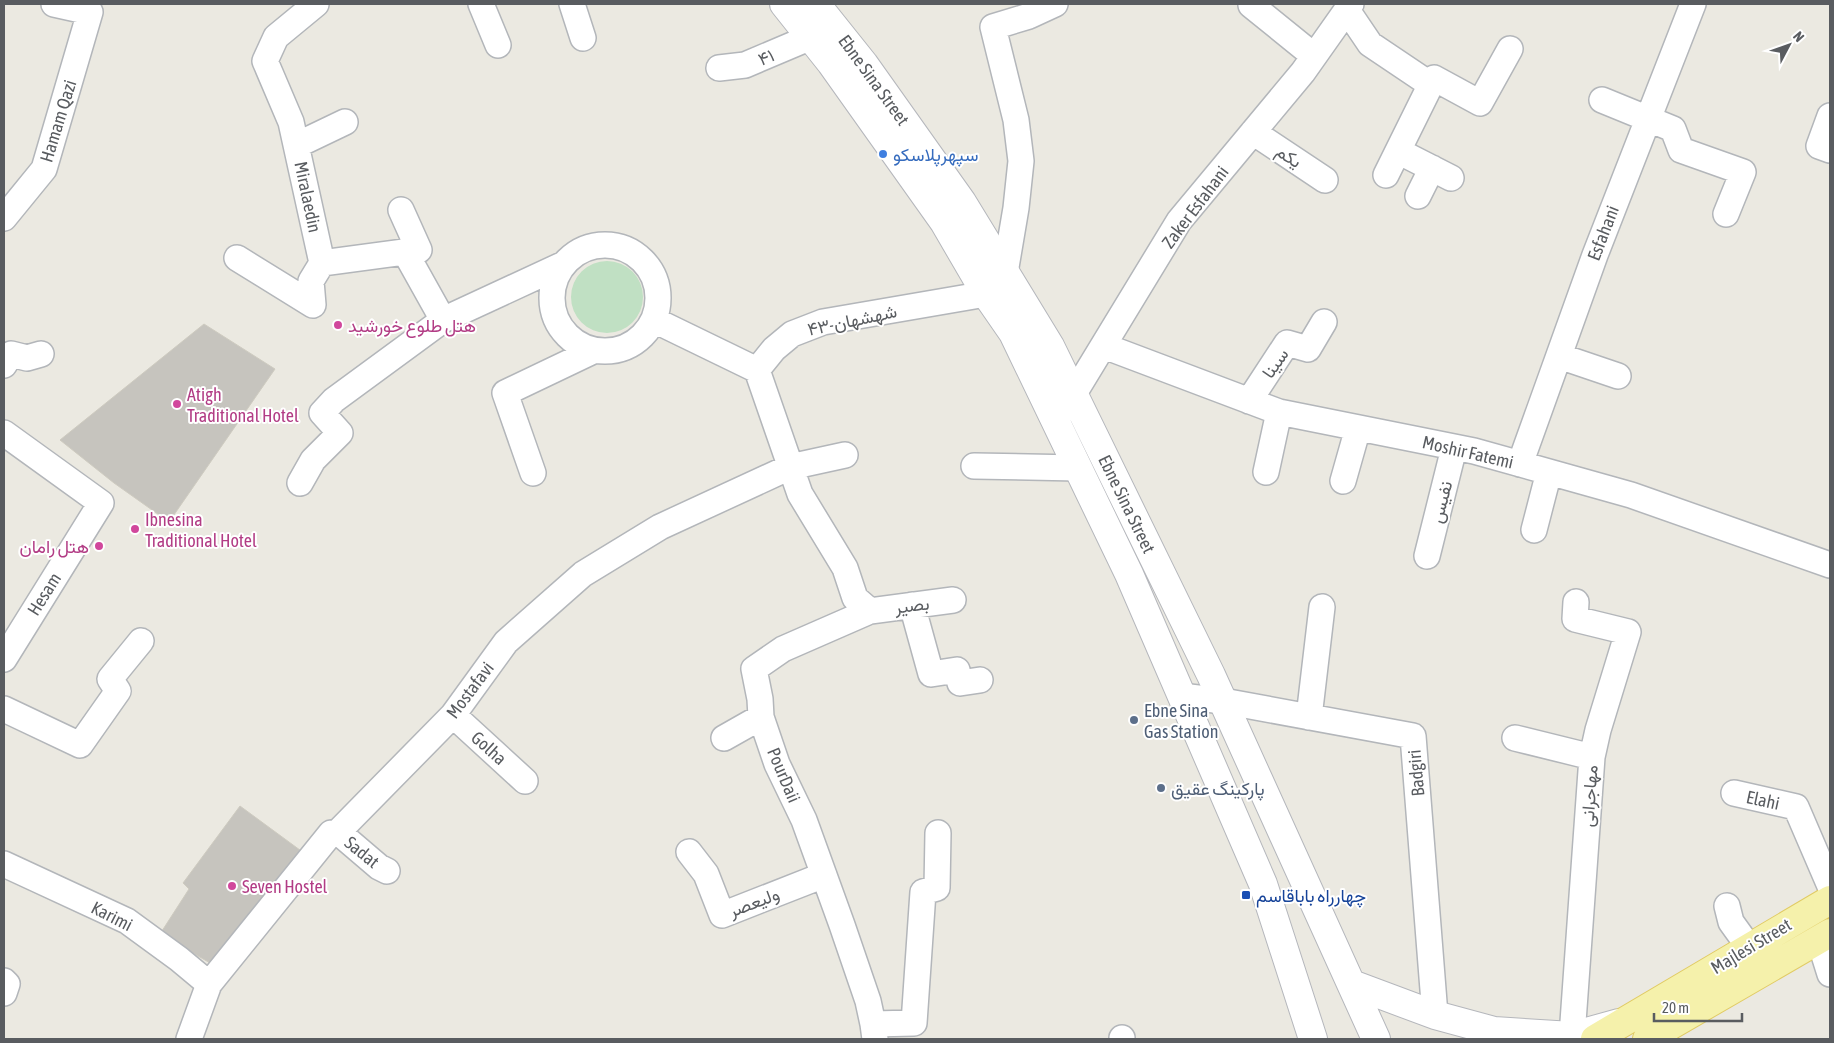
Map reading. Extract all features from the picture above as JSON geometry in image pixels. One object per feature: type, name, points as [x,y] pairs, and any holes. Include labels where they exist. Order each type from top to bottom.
[{"type":"main road","name":"Ebne Sina Street","points":[[784,4],[831,63],[944,222],[986,294],[1013,333],[1129,574],[1269,898],[1314,1038]]},
{"type":"main road","name":"Ebne Sina Street","points":[[816,4],[864,64],[962,202],[1050,346],[1223,701],[1376,1039]]},
{"type":"main road","name":"Majlesi Street","points":[[1584,1037],[1623,1022],[1830,900]]},
{"type":"main road","name":"Majlesi Street","points":[[1647,1039],[1825,936]]},
{"type":"main road","points":[[1352,984],[1435,1015],[1494,1031],[1584,1037]]},
{"type":"main road","points":[[1352,1039],[1363,1024],[1364,1011]]},
{"type":"street","points":[[481,4],[498,45]]},
{"type":"street","points":[[572,4],[583,38]]},
{"type":"street","points":[[986,294],[1005,273],[1016,208],[1021,160],[1016,120],[993,26],[1028,10],[1055,4]]},
{"type":"street","name":"Esfahani","points":[[1520,464],[1595,255],[1693,4]]},
{"type":"street","name":"Hamam Qazi","points":[[4,218],[44,169],[90,12],[69,5]]},
{"type":"street","points":[[1251,5],[1314,56]]},
{"type":"street","name":"Miralaedin","points":[[308,6],[276,37],[265,61],[291,122],[322,264]]},
{"type":"street","points":[[1349,7],[1370,44],[1431,85]]},
{"type":"street","name":"Zaker Esfahani","points":[[1056,422],[1074,396],[1180,221],[1303,72],[1349,7]]},
{"type":"street","name":"۴۱","points":[[720,68],[745,65],[811,38]]},
{"type":"street","points":[[1386,175],[1434,78],[1480,103],[1510,49]]},
{"type":"street","points":[[1602,100],[1673,129],[1681,150],[1743,172],[1726,214]]},
{"type":"street","points":[[1830,116],[1819,146],[1830,150]]},
{"type":"street","points":[[296,145],[345,122]]},
{"type":"street","name":"یکم","points":[[1253,132],[1325,180]]},
{"type":"street","points":[[1398,151],[1442,173],[1418,196]]},
{"type":"street","points":[[237,258],[313,305],[311,281],[322,264],[418,250],[401,210]]},
{"type":"street","points":[[300,482],[313,460],[337,447],[340,433],[322,413],[334,400],[444,320],[564,264],[577,253],[593,246],[610,245],[626,249],[641,258],[652,271],[658,287],[659,304],[654,320],[644,336],[629,347],[612,352],[593,351],[576,344],[563,331],[554,314],[552,296],[556,278],[564,264]]},
{"type":"street","points":[[405,252],[444,320]]},
{"type":"street","name":"۴۳-شهشهان","points":[[757,370],[774,349],[792,334],[823,322],[986,294]]},
{"type":"street","points":[[654,320],[757,370],[800,494],[845,568],[855,598],[870,611]]},
{"type":"street","name":"سینا","points":[[1249,401],[1287,343],[1308,350],[1324,322]]},
{"type":"street","name":"Moshir Fatemi","points":[[1104,346],[1279,412],[1454,448],[1520,464],[1631,495],[1830,564]]},
{"type":"street","points":[[533,473],[505,393],[593,351]]},
{"type":"street","points":[[4,365],[11,354],[27,358],[41,354]]},
{"type":"street","points":[[1559,356],[1618,376]]},
{"type":"street","points":[[1266,472],[1279,412]]},
{"type":"street","points":[[1343,481],[1358,428]]},
{"type":"street","name":"Hesam","points":[[4,433],[101,503],[4,659]]},
{"type":"street","name":"نفیس","points":[[1427,556],[1454,448]]},
{"type":"street","name":"Mostafavi","points":[[189,1039],[210,984],[331,833],[338,832],[453,716],[506,642],[583,574],[660,527],[790,467],[845,455]]},
{"type":"street","points":[[974,466],[1078,468]]},
{"type":"street","points":[[1534,530],[1548,472]]},
{"type":"street","name":"بصیر","points":[[870,611],[953,600]]},
{"type":"street","name":"مهاجرانی","points":[[1576,602],[1575,619],[1628,632],[1598,730],[1592,757],[1584,1037]]},
{"type":"street","points":[[912,605],[931,674],[957,670],[960,683],[980,680]]},
{"type":"street","points":[[1309,717],[1322,607]]},
{"type":"street","name":"PourDaii","points":[[870,611],[783,649],[754,669],[760,699],[761,717],[777,764],[804,820],[842,925],[872,1021]]},
{"type":"street","points":[[4,709],[80,745],[118,691],[110,680],[141,641]]},
{"type":"street","name":"Badgiri","points":[[1181,696],[1223,701],[1413,736],[1435,1015]]},
{"type":"street","name":"Golha","points":[[453,716],[525,781]]},
{"type":"street","points":[[724,738],[761,717]]},
{"type":"street","points":[[1515,738],[1592,757]]},
{"type":"street","name":"Elahi","points":[[1734,793],[1796,807],[1830,886]]},
{"type":"street","name":"Sadat","points":[[338,832],[379,867],[387,871]]},
{"type":"street","points":[[872,1021],[914,1023],[923,892],[937,888],[938,833]]},
{"type":"street","name":"ولیعصر","points":[[689,852],[706,874],[722,915],[824,875]]},
{"type":"street","name":"Karimi","points":[[4,864],[127,921],[210,984]]},
{"type":"street","points":[[1727,906],[1731,922],[1749,947]]},
{"type":"street","points":[[1825,936],[1830,974]]},
{"type":"street","points":[[4,980],[7,984],[4,993]]},
{"type":"green space","points":[[607,261],[627,267],[637,277],[643,297],[637,317],[627,327],[607,333],[587,327],[577,317],[571,297],[577,277],[587,267]]},
{"type":"building","name":"Atigh Traditional Hotel","points":[[204,324],[275,369],[169,522],[114,483],[60,440]]},
{"type":"building","name":"Seven Hostel","points":[[240,806],[304,853],[217,967],[160,934],[189,889],[183,883]]},
{"type":"place","name":"سپهرپلاسکو","points":[[883,154]]},
{"type":"place","name":"هتل طلوع خورشید","points":[[338,325]]},
{"type":"place","name":"Atigh Traditional Hotel","points":[[177,404]]},
{"type":"place","name":"Ibnesina Traditional Hotel","points":[[135,529]]},
{"type":"place","name":"هتل رامان","points":[[99,546]]},
{"type":"place","name":"Ebne Sina Gas Station","points":[[1134,720]]},
{"type":"place","name":"پارکینگ عقیق","points":[[1161,788]]},
{"type":"place","name":"Seven Hostel","points":[[232,886]]},
{"type":"place","name":"چهارراه باباقاسم","points":[[1246,895]]}]
